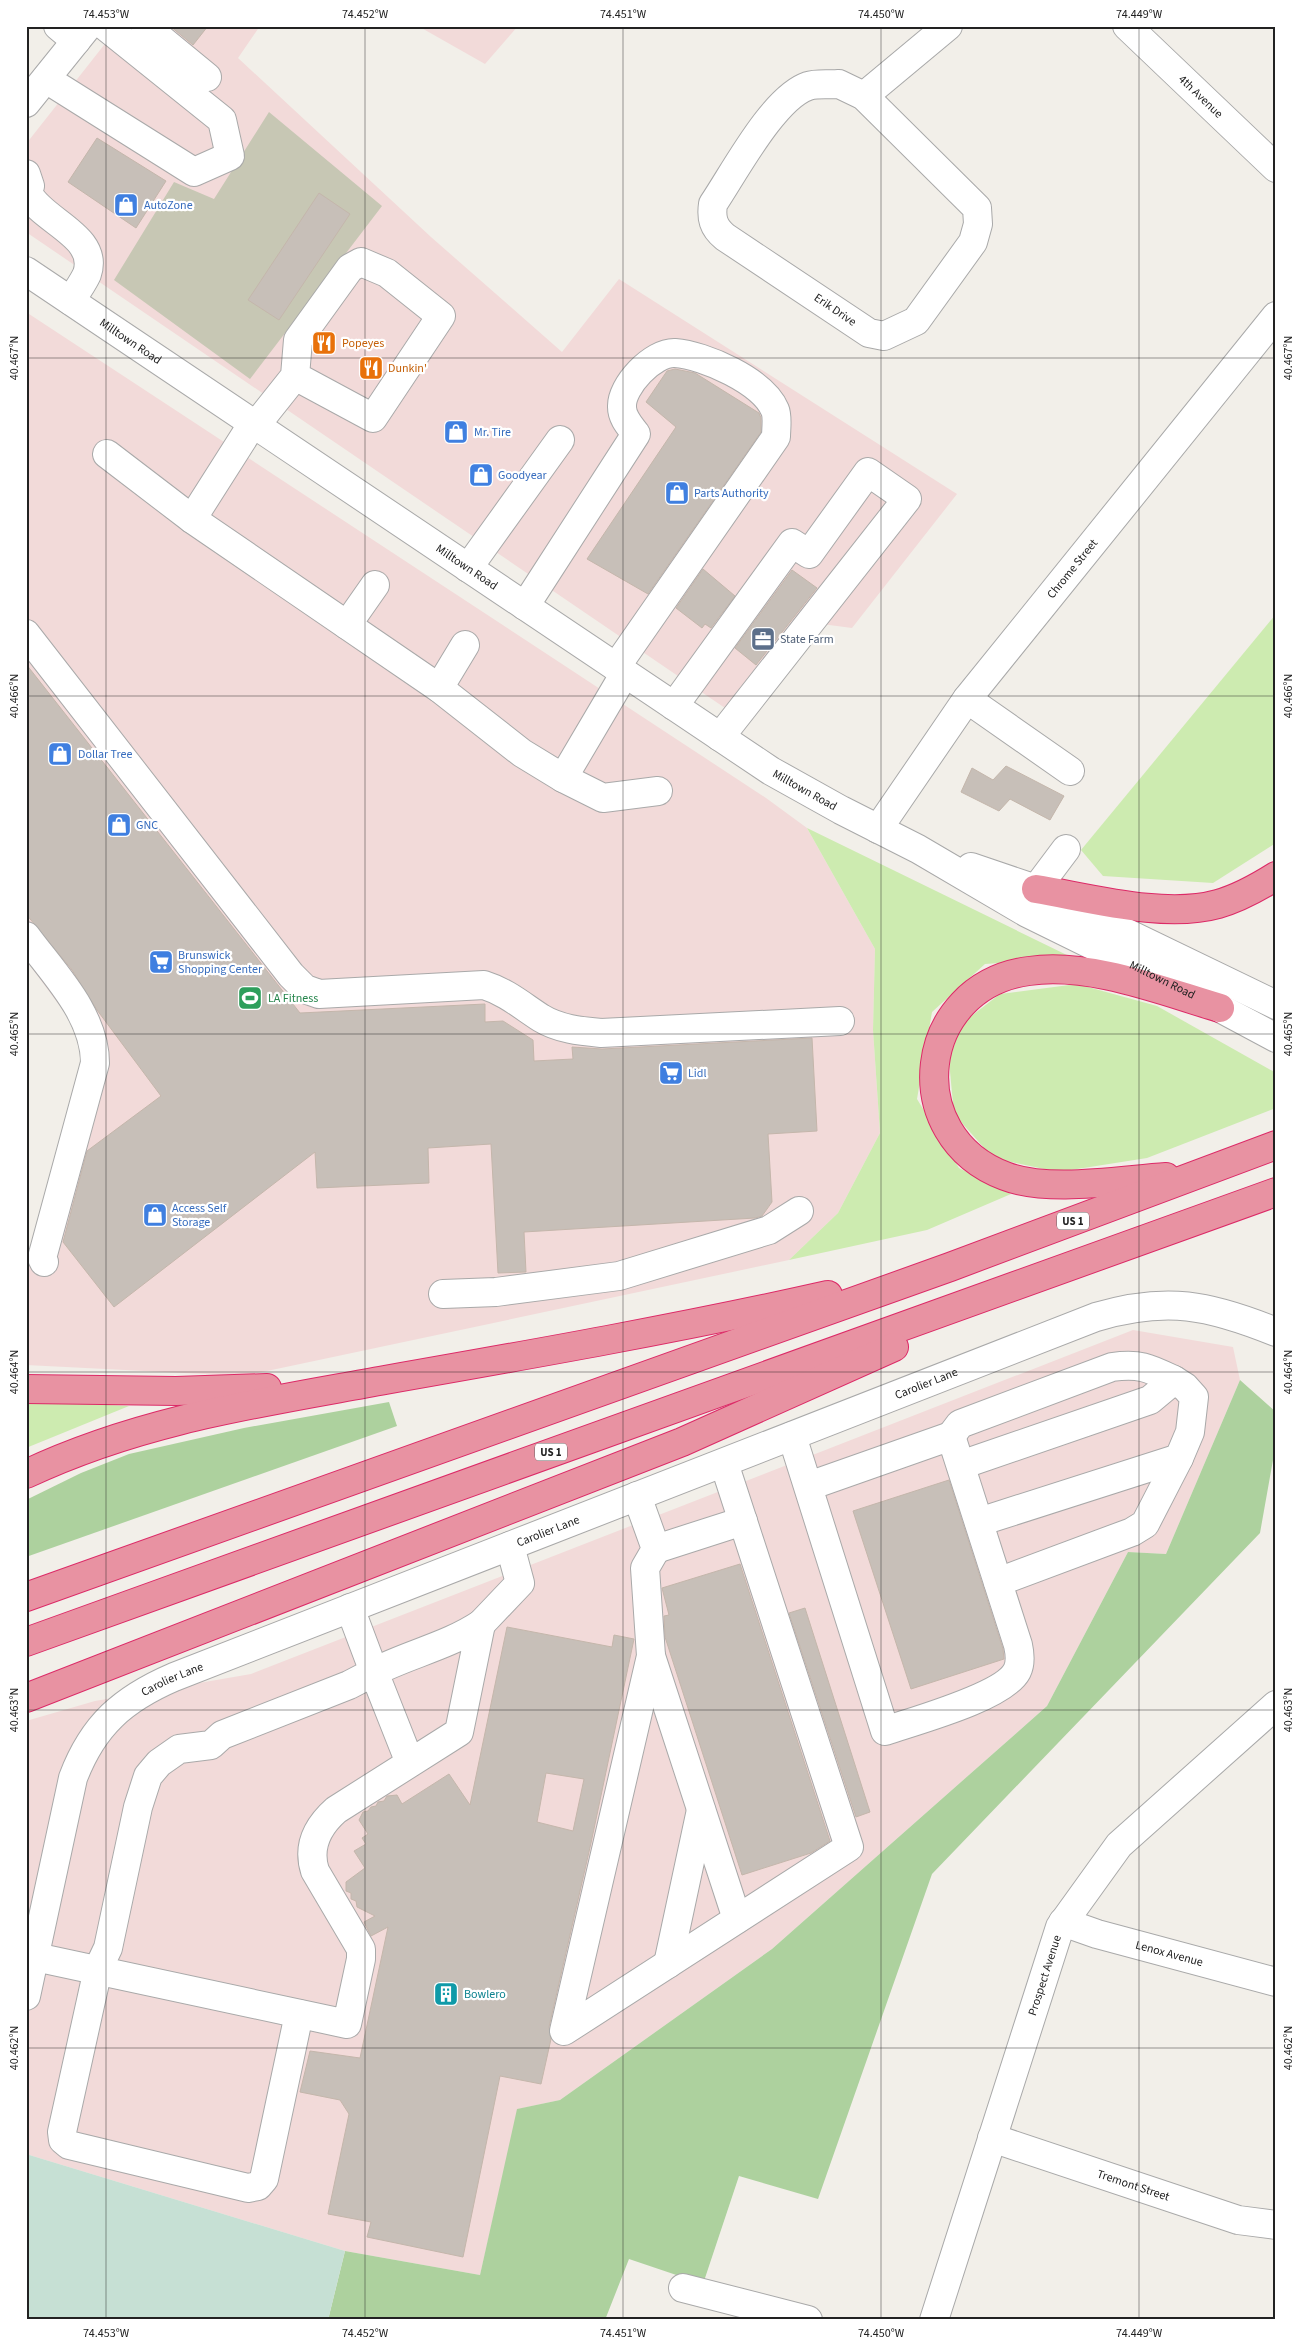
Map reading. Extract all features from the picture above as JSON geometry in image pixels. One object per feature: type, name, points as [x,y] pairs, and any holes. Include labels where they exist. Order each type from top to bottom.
[{"type":"highway","points":[[1036,889],[1149,908],[1184,910],[1232,900],[1248,893],[1276,876]]},
{"type":"highway","points":[[1195,1175],[1053,1184],[1020,1181],[1005,1176],[976,1160],[952,1135],[938,1108],[934,1092],[934,1063],[942,1035],[957,1009],[984,986],[998,978],[1015,973],[1050,970],[1092,974],[1121,980],[1220,1008]]},
{"type":"highway","name":"US 1","points":[[26,1597],[950,1266],[1276,1145]]},
{"type":"highway","name":"US 1","points":[[26,1642],[1276,1192]]},
{"type":"highway","points":[[26,1698],[682,1442],[1076,1264]]},
{"type":"highway","points":[[26,1474],[108,1440],[176,1420],[711,1321],[950,1266]]},
{"type":"highway","points":[[26,1389],[176,1391],[368,1384]]},
{"type":"street","points":[[74,31],[32,93],[194,172],[230,156],[222,120],[105,26]]},
{"type":"street","points":[[145,26],[207,77]]},
{"type":"street","points":[[864,96],[948,26]]},
{"type":"street","name":"4th Avenue","points":[[1127,26],[1276,168]]},
{"type":"street","name":"Erik Drive","points":[[839,84],[864,96],[977,208],[978,224],[973,242],[916,321],[884,336],[870,333],[725,237],[716,229],[712,215],[714,204],[768,119],[787,99],[808,86],[839,84]]},
{"type":"street","points":[[26,174],[30,186],[28,193],[32,203],[81,241],[87,255],[89,265],[86,276],[71,301]]},
{"type":"street","points":[[192,519],[297,365],[298,340],[350,268],[362,262],[386,273],[441,316],[373,418],[297,365]]},
{"type":"street","name":"Milltown Road","points":[[26,271],[771,770],[918,849],[1027,913],[1220,1008],[1276,1038]]},
{"type":"street","name":"Chrome Street","points":[[878,829],[967,699],[1276,316]]},
{"type":"street","points":[[525,606],[636,434],[625,419],[622,406],[627,390],[637,375],[657,358],[674,353],[711,363],[747,379],[765,396],[776,411],[776,437],[621,670],[563,778]]},
{"type":"street","points":[[468,568],[560,440]]},
{"type":"street","points":[[107,454],[192,519],[440,688],[522,753],[563,778],[603,798],[658,792]]},
{"type":"street","points":[[674,706],[792,543],[809,554],[868,472],[907,499],[720,737]]},
{"type":"street","points":[[347,625],[375,584]]},
{"type":"street","points":[[26,634],[285,968],[305,989],[319,994],[484,984],[499,990],[542,1019],[563,1027],[601,1033],[840,1021]]},
{"type":"street","points":[[440,688],[465,645]]},
{"type":"street","points":[[967,699],[1070,770]]},
{"type":"street","name":"Milltown Road","points":[[918,849],[1036,889],[1276,1005]]},
{"type":"street","points":[[1036,889],[1066,849]]},
{"type":"street","points":[[26,936],[80,1010],[95,1045],[95,1063],[42,1258],[44,1262]]},
{"type":"street","points":[[443,1294],[496,1292],[620,1276],[769,1230],[799,1211]]},
{"type":"street","name":"Carolier Lane","points":[[26,1996],[30,1956],[73,1778],[85,1748],[109,1718],[137,1695],[154,1686],[350,1608],[1096,1317],[1133,1308],[1172,1304],[1192,1306],[1235,1316],[1276,1332]]},
{"type":"street","points":[[808,1486],[951,1436],[960,1424],[1112,1367],[1138,1365],[1148,1367],[1185,1387],[1194,1397],[1190,1432],[1179,1458],[1145,1524],[1132,1532],[998,1582]]},
{"type":"street","points":[[961,1465],[1150,1400],[1174,1380]]},
{"type":"street","points":[[792,1436],[885,1731],[983,1697],[1002,1686],[1017,1672],[1020,1658],[1018,1645],[951,1436]]},
{"type":"street","points":[[979,1522],[1179,1458]]},
{"type":"street","points":[[651,1656],[564,2031],[849,1847],[724,1463]]},
{"type":"street","points":[[636,1496],[656,1548]]},
{"type":"street","points":[[738,1919],[651,1656],[644,1568],[656,1548],[743,1521]]},
{"type":"street","points":[[299,2014],[264,2179],[258,2186],[248,2188],[69,2145],[64,2140],[62,2132],[98,1969],[108,1948],[142,1792],[153,1769],[179,1749],[211,1745],[222,1735],[349,1686],[399,1659],[461,1638],[481,1624],[520,1583],[510,1546]]},
{"type":"street","points":[[350,1608],[410,1763]]},
{"type":"street","points":[[30,1956],[98,1969],[347,2024],[361,1959],[361,1949],[315,1871],[313,1856],[316,1832],[324,1820],[336,1810],[459,1732],[481,1624]]},
{"type":"street","name":"Prospect Avenue","points":[[934,2320],[1063,1922],[1119,1845],[1276,1705]]},
{"type":"street","points":[[668,1964],[701,1808]]},
{"type":"street","name":"Lenox Avenue","points":[[1063,1922],[1097,1934],[1276,1982]]},
{"type":"street","name":"Tremont Street","points":[[992,2138],[1238,2220],[1276,2225]]},
{"type":"street","points":[[683,2288],[808,2320]]},
{"type":"shaded area","points":[[119,26],[260,26],[238,58],[431,237],[562,352],[619,279],[957,494],[852,628],[814,623],[747,723],[26,232],[26,144]]},
{"type":"shaded area","points":[[418,26],[518,26],[485,64]]},
{"type":"shaded area","points":[[269,112],[382,206],[250,379],[114,280],[174,182],[214,199]]},
{"type":"shaded area","points":[[26,312],[766,798],[807,828],[875,949],[873,1030],[880,1133],[838,1213],[789,1260],[244,1376],[26,1365],[27,1260],[81,1061],[81,1048],[68,1017],[26,960]]},
{"type":"shaded area","points":[[1133,1330],[1233,1347],[1240,1380],[1166,1554],[1128,1552],[1047,1706],[772,1949],[560,2100],[518,2109],[480,2275],[345,2251],[26,2154],[26,1721],[95,1701],[251,1674]]},
{"type":"shaded area","points":[[26,2154],[345,2251],[328,2320],[26,2320]]},
{"type":"green space","points":[[1276,614],[1276,843],[1213,883],[1103,876],[1081,850]]},
{"type":"green space","points":[[807,828],[1073,958],[985,964],[932,1012],[917,1099],[959,1168],[1011,1194],[927,1230],[789,1260],[838,1213],[880,1133],[873,1030],[875,949]]},
{"type":"green space","points":[[1077,984],[1157,1006],[1276,1073],[1276,1108],[1147,1158],[1058,1172],[993,1158],[954,1114],[949,1061],[961,1024],[1000,994]]},
{"type":"green space","points":[[1240,1380],[1276,1412],[1276,1443],[1260,1533],[932,1874],[818,2199],[739,2176],[703,2284],[629,2259],[605,2320],[328,2320],[345,2251],[480,2275],[517,2109],[560,2100],[772,1949],[1047,1706],[1128,1552],[1166,1554]]},
{"type":"green space","points":[[26,1401],[129,1406],[26,1448]]},
{"type":"green space","points":[[389,1402],[397,1426],[26,1557],[26,1500],[81,1473],[129,1454],[244,1428]]},
{"type":"building","points":[[170,26],[208,26],[193,45]]},
{"type":"building","name":"AutoZone","points":[[97,138],[166,181],[136,228],[68,182]]},
{"type":"building","points":[[319,193],[350,214],[279,320],[248,300]]},
{"type":"building","name":"Parts Authority","points":[[675,369],[695,373],[759,413],[761,432],[648,594],[587,559],[676,427],[646,402],[667,371]]},
{"type":"building","points":[[703,569],[735,596],[711,628],[705,624],[702,628],[676,608]]},
{"type":"building","points":[[792,570],[817,588],[756,665],[735,648]]},
{"type":"building","points":[[26,664],[300,1013],[485,1004],[485,1022],[503,1021],[533,1040],[534,1061],[573,1059],[572,1047],[602,1049],[812,1038],[817,1131],[768,1134],[772,1202],[762,1216],[755,1218],[524,1232],[526,1272],[498,1273],[491,1144],[428,1148],[429,1183],[317,1188],[315,1152],[114,1307],[63,1242],[87,1151],[161,1096],[97,1010],[72,970],[26,914]]},
{"type":"building","points":[[1006,766],[1064,796],[1050,820],[1010,799],[999,811],[961,792],[972,768],[993,780]]},
{"type":"building","points":[[949,1480],[1003,1649],[1004,1659],[911,1689],[853,1511]]},
{"type":"building","points":[[740,1564],[830,1841],[811,1853],[742,1875],[665,1637],[664,1616],[669,1615],[662,1588]]},
{"type":"building","points":[[805,1608],[870,1812],[856,1817],[789,1613]]},
{"type":"building","name":"Bowlero","points":[[507,1627],[612,1647],[614,1635],[634,1639],[591,1843],[549,2027],[551,2039],[541,2084],[500,2076],[463,2257],[367,2237],[371,2222],[328,2214],[349,2114],[340,2100],[300,2092],[310,2051],[360,2058],[388,1927],[371,1936],[364,1922],[375,1916],[357,1907],[356,1901],[351,1899],[351,1893],[346,1891],[346,1882],[365,1868],[354,1851],[366,1844],[362,1838],[368,1834],[359,1820],[363,1812],[376,1806],[378,1802],[384,1801],[387,1796],[397,1795],[402,1804],[449,1774],[470,1805]],"holes":[[[546,1773],[584,1779],[573,1831],[537,1822]]]},
{"type":"place","name":"AutoZone","points":[[126,205]]},
{"type":"place","name":"Popeyes","points":[[324,343]]},
{"type":"place","name":"Dunkin'","points":[[371,368]]},
{"type":"place","name":"Mr. Tire","points":[[456,432]]},
{"type":"place","name":"Goodyear","points":[[481,475]]},
{"type":"place","name":"Parts Authority","points":[[677,493]]},
{"type":"place","name":"State Farm","points":[[763,639]]},
{"type":"place","name":"Dollar Tree","points":[[60,754]]},
{"type":"place","name":"GNC","points":[[119,825]]},
{"type":"place","name":"Brunswick Shopping Center","points":[[161,962]]},
{"type":"place","name":"LA Fitness","points":[[250,998]]},
{"type":"place","name":"Lidl","points":[[671,1073]]},
{"type":"place","name":"Access Self Storage","points":[[155,1215]]},
{"type":"place","name":"Bowlero","points":[[446,1994]]}]
